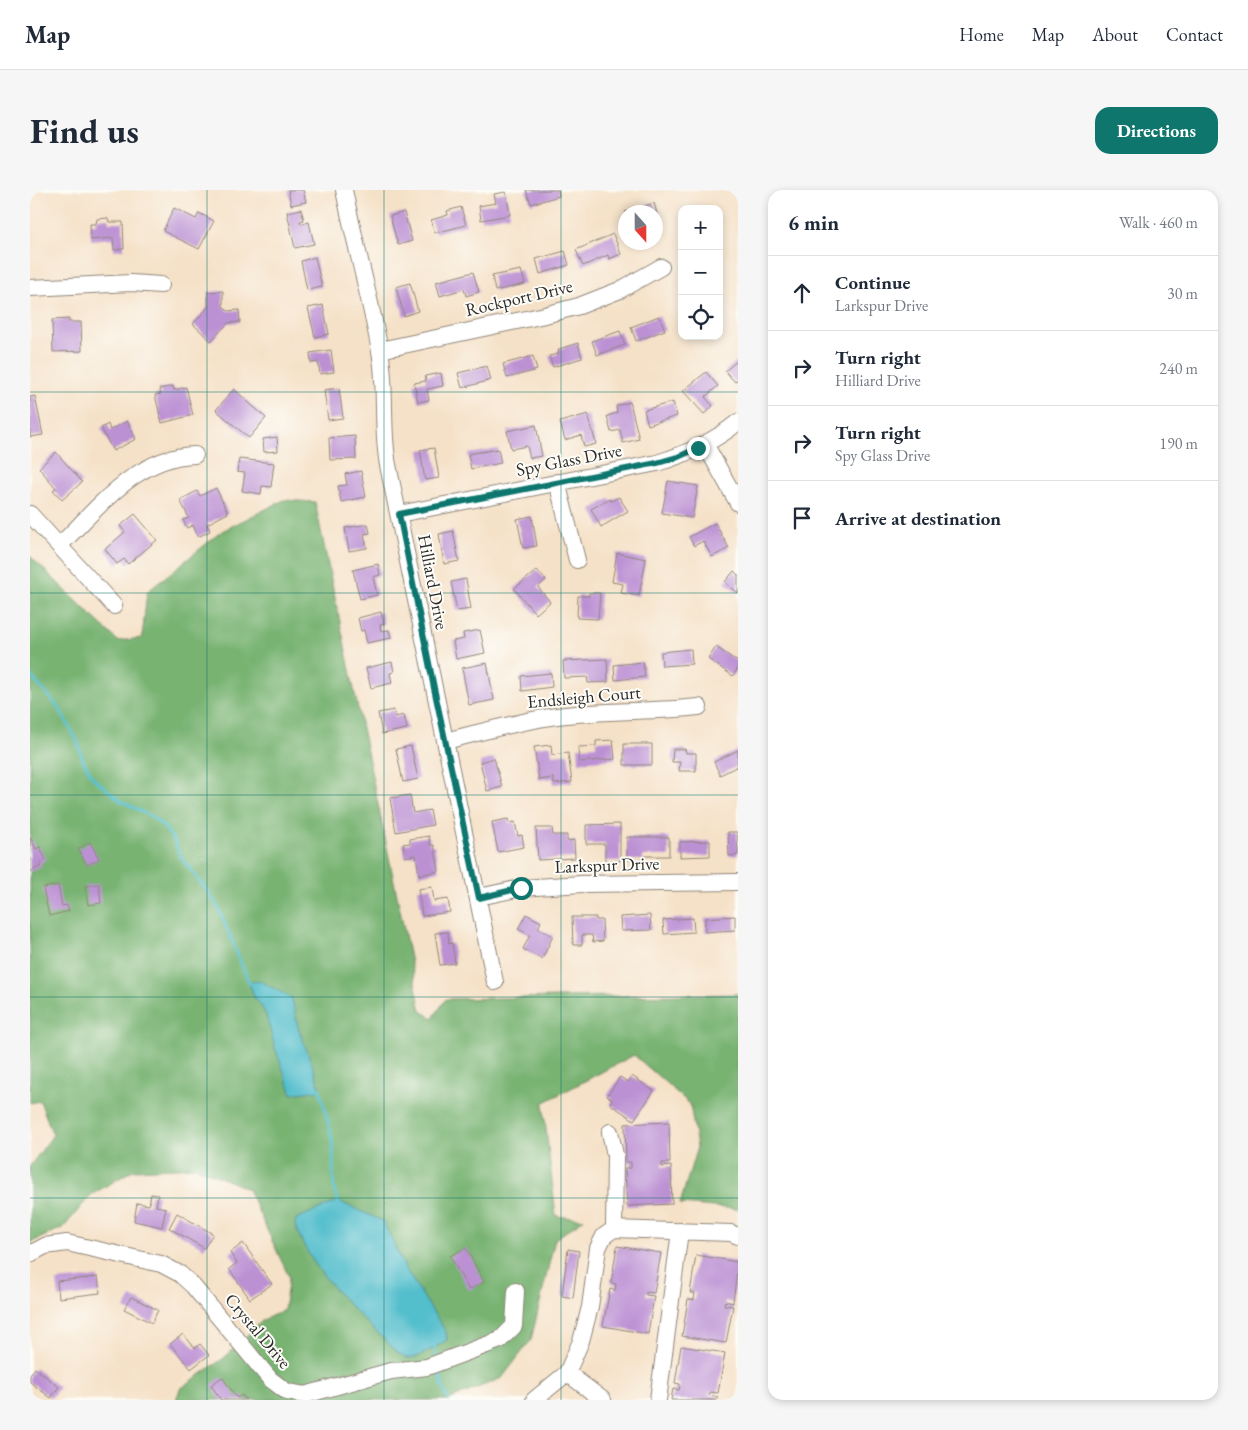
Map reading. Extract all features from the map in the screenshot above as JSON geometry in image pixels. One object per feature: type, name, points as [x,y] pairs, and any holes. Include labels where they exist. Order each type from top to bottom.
[{"type":"street","name":"Hilliard Drive","points":[[348,191],[380,350],[384,384],[385,449],[495,982]]},
{"type":"street","name":"Rockport Drive","points":[[380,350],[579,306],[620,290],[661,267]]},
{"type":"street","points":[[30,288],[131,284],[161,285]]},
{"type":"street","name":"Spy Glass Drive","points":[[399,514],[657,463],[678,457],[705,444],[738,422]]},
{"type":"street","points":[[705,444],[738,503]]},
{"type":"street","points":[[59,546],[120,486],[165,460],[195,455]]},
{"type":"street","points":[[557,482],[578,560]]},
{"type":"street","points":[[30,514],[114,606]]},
{"type":"street","name":"Endsleigh Court","points":[[445,741],[558,716],[592,712],[699,707]]},
{"type":"street","name":"Larkspur Drive","points":[[479,898],[521,888],[582,884],[738,882]]},
{"type":"street","points":[[610,1132],[615,1156],[614,1229]]},
{"type":"street","points":[[534,1400],[567,1373],[581,1341],[590,1307],[598,1248],[604,1236],[614,1229],[731,1233],[738,1236]]},
{"type":"street","points":[[658,1400],[680,1231]]},
{"type":"street","name":"Crystal Drive","points":[[30,1254],[45,1246],[67,1243],[161,1264],[174,1270],[202,1296],[270,1379],[287,1392],[305,1394],[391,1371],[427,1367],[500,1340],[514,1326],[516,1291]]},
{"type":"street","points":[[567,1373],[603,1400]]},
{"type":"green space","points":[[284,500],[315,502],[421,1011],[433,1018],[446,999],[738,994],[738,1209],[680,1204],[697,1147],[690,1104],[634,1055],[543,1103],[556,1216],[584,1219],[555,1239],[531,1340],[502,1378],[448,1400],[176,1400],[180,1389],[224,1358],[263,1320],[284,1310],[289,1277],[248,1189],[196,1167],[133,1170],[91,1195],[64,1227],[30,1243],[30,1166],[53,1135],[40,1101],[30,1103],[30,556],[118,641],[142,638],[147,592],[222,531]]},
{"type":"water","points":[[258,980],[292,998],[298,1027],[320,1090],[292,1094],[275,1048],[266,1015],[255,999],[249,983]]},
{"type":"water","points":[[338,1201],[383,1221],[405,1268],[446,1332],[447,1340],[422,1355],[411,1358],[405,1357],[397,1352],[353,1309],[325,1278],[303,1243],[295,1225],[296,1219]]},
{"type":"building","points":[[288,190],[303,190],[306,202],[291,205]]},
{"type":"building","points":[[526,190],[558,190],[559,196],[531,204]]},
{"type":"building","points":[[506,192],[510,215],[481,220],[479,206],[496,203],[494,194]]},
{"type":"building","points":[[461,207],[466,225],[435,233],[431,220],[448,215],[447,211]]},
{"type":"building","points":[[174,208],[196,219],[199,213],[214,221],[199,249],[163,231]]},
{"type":"building","points":[[301,209],[304,220],[300,221],[301,224],[309,222],[314,244],[295,248],[287,212]]},
{"type":"building","points":[[404,212],[412,241],[398,245],[390,216]]},
{"type":"building","points":[[108,218],[109,222],[123,222],[124,249],[114,250],[113,238],[91,240],[90,224],[96,224],[97,219]]},
{"type":"building","points":[[613,234],[621,254],[609,259],[608,255],[583,266],[576,250]]},
{"type":"building","points":[[565,251],[569,265],[540,274],[536,259]]},
{"type":"building","points":[[315,257],[322,287],[307,290],[301,261]]},
{"type":"building","points":[[521,270],[525,284],[495,291],[492,276]]},
{"type":"building","points":[[473,272],[479,292],[466,296],[464,289],[440,296],[436,282]]},
{"type":"building","points":[[410,283],[418,311],[404,316],[396,287]]},
{"type":"building","points":[[223,291],[223,306],[228,311],[239,310],[240,322],[228,323],[211,341],[193,324],[208,307],[208,292]]},
{"type":"building","points":[[323,305],[329,334],[315,337],[308,308]]},
{"type":"building","points":[[659,316],[665,330],[636,341],[631,327]]},
{"type":"building","points":[[69,319],[69,322],[81,322],[82,351],[53,352],[52,320]]},
{"type":"building","points":[[620,331],[625,345],[597,355],[592,341]]},
{"type":"building","points":[[578,343],[582,358],[553,367],[549,356],[558,354],[559,349]]},
{"type":"building","points":[[331,350],[334,372],[320,374],[318,362],[311,363],[310,353]]},
{"type":"building","points":[[533,356],[537,370],[507,378],[503,364]]},
{"type":"building","points":[[738,360],[738,379],[735,382],[725,371]]},
{"type":"building","points":[[487,366],[491,380],[462,388],[458,373]]},
{"type":"building","points":[[706,372],[718,386],[705,397],[713,406],[704,414],[683,391]]},
{"type":"building","points":[[441,373],[443,386],[427,389],[429,400],[418,402],[414,383],[426,381],[425,376]]},
{"type":"building","points":[[173,386],[174,390],[186,387],[193,415],[162,423],[155,395],[161,394],[159,389]]},
{"type":"building","points":[[339,388],[343,418],[328,420],[324,390]]},
{"type":"building","points":[[234,389],[266,418],[249,438],[216,410]]},
{"type":"building","points":[[35,396],[43,435],[30,437],[30,397]]},
{"type":"building","points":[[630,402],[639,439],[623,443],[620,430],[611,432],[607,416],[617,413],[616,406]]},
{"type":"building","points":[[673,402],[677,416],[648,425],[644,410]]},
{"type":"building","points":[[588,414],[596,444],[584,447],[581,435],[565,440],[560,422]]},
{"type":"building","points":[[127,421],[136,439],[113,451],[101,428],[108,424],[110,430]]},
{"type":"building","points":[[536,425],[542,456],[530,458],[527,446],[511,449],[507,431]]},
{"type":"building","points":[[355,436],[356,459],[330,460],[329,438]]},
{"type":"building","points":[[277,437],[278,451],[264,452],[263,439]]},
{"type":"building","points":[[434,448],[439,478],[425,480],[420,450]]},
{"type":"building","points":[[498,449],[501,463],[471,469],[468,454]]},
{"type":"building","points":[[56,452],[82,482],[62,500],[53,490],[56,488],[39,468]]},
{"type":"building","points":[[239,459],[274,463],[271,487],[262,486],[261,494],[242,491],[245,473],[237,472]]},
{"type":"building","points":[[361,471],[366,497],[341,502],[338,486],[347,485],[345,474]]},
{"type":"building","points":[[668,481],[698,486],[692,518],[662,513]]},
{"type":"building","points":[[216,488],[228,513],[207,524],[210,531],[198,537],[193,525],[187,528],[183,520],[189,518],[180,500],[197,491],[200,496]]},
{"type":"building","points":[[619,497],[628,511],[601,527],[591,509],[609,499],[611,501]]},
{"type":"building","points":[[135,514],[157,540],[128,564],[124,559],[117,564],[105,549],[125,532],[120,526]]},
{"type":"building","points":[[532,516],[537,546],[523,548],[517,519]]},
{"type":"building","points":[[715,523],[729,548],[712,557],[703,541],[694,546],[689,537]]},
{"type":"building","points":[[368,524],[370,533],[364,534],[367,548],[349,551],[345,528]]},
{"type":"building","points":[[453,531],[459,561],[444,564],[439,534]]},
{"type":"building","points":[[617,553],[646,559],[639,596],[621,593],[623,584],[612,582]]},
{"type":"building","points":[[378,564],[380,575],[373,577],[377,595],[360,599],[353,570]]},
{"type":"building","points":[[537,570],[546,580],[538,587],[550,602],[536,614],[514,589]]},
{"type":"building","points":[[734,571],[738,575],[738,593],[725,582]]},
{"type":"building","points":[[466,579],[471,609],[457,611],[451,582]]},
{"type":"building","points":[[589,593],[600,593],[598,619],[577,618],[578,596],[589,596]]},
{"type":"building","points":[[381,612],[384,624],[380,625],[381,631],[389,630],[391,638],[367,643],[364,630],[361,631],[358,618]]},
{"type":"building","points":[[480,630],[485,653],[456,659],[453,641],[464,639],[463,633]]},
{"type":"building","points":[[716,647],[738,662],[738,668],[733,676],[708,659]]},
{"type":"building","points":[[691,649],[692,664],[662,666],[661,652]]},
{"type":"building","points":[[607,659],[608,682],[588,683],[587,677],[564,678],[563,661]]},
{"type":"building","points":[[392,662],[394,672],[390,673],[392,683],[371,688],[366,668]]},
{"type":"building","points":[[643,662],[645,677],[615,680],[614,665]]},
{"type":"building","points":[[487,663],[494,700],[469,705],[462,668]]},
{"type":"building","points":[[551,673],[552,687],[522,691],[521,676]]},
{"type":"building","points":[[394,710],[395,717],[404,715],[407,729],[382,734],[378,713]]},
{"type":"building","points":[[613,740],[615,759],[579,762],[578,747],[596,746],[596,741]]},
{"type":"building","points":[[624,744],[652,744],[652,765],[624,765]]},
{"type":"building","points":[[551,745],[552,755],[568,753],[572,782],[554,784],[553,778],[539,780],[534,747]]},
{"type":"building","points":[[411,746],[418,779],[403,782],[396,749]]},
{"type":"building","points":[[673,749],[685,749],[686,753],[696,753],[696,771],[679,771],[680,762],[672,762]]},
{"type":"building","points":[[738,750],[738,766],[720,775],[714,762]]},
{"type":"building","points":[[494,758],[502,787],[487,791],[480,762]]},
{"type":"building","points":[[410,795],[413,813],[430,810],[433,825],[396,832],[390,798]]},
{"type":"building","points":[[508,819],[509,823],[515,822],[518,836],[522,835],[524,847],[498,852],[492,822]]},
{"type":"building","points":[[620,824],[620,861],[605,861],[605,844],[586,844],[586,825]]},
{"type":"building","points":[[536,828],[552,828],[553,835],[567,835],[567,841],[574,840],[575,858],[538,860]]},
{"type":"building","points":[[728,832],[737,832],[738,855],[729,856]]},
{"type":"building","points":[[429,836],[430,845],[434,845],[439,871],[419,875],[416,855],[405,857],[403,844],[410,843],[410,839]]},
{"type":"building","points":[[30,837],[36,849],[40,847],[46,860],[41,862],[41,866],[30,872]]},
{"type":"building","points":[[627,837],[669,837],[669,856],[643,856],[643,860],[627,860]]},
{"type":"building","points":[[710,841],[710,856],[680,857],[680,842]]},
{"type":"building","points":[[90,842],[99,859],[87,865],[78,849]]},
{"type":"building","points":[[99,884],[101,903],[88,905],[85,886]]},
{"type":"building","points":[[58,885],[62,906],[67,905],[69,911],[49,916],[43,888]]},
{"type":"building","points":[[432,887],[434,901],[448,899],[450,912],[422,916],[418,889]]},
{"type":"building","points":[[526,914],[541,922],[538,928],[553,936],[542,959],[523,949],[530,935],[518,929]]},
{"type":"building","points":[[650,915],[651,930],[621,931],[620,917]]},
{"type":"building","points":[[735,916],[735,930],[705,932],[705,918]]},
{"type":"building","points":[[572,917],[596,917],[596,920],[602,920],[603,941],[593,942],[592,935],[582,935],[582,945],[573,945]]},
{"type":"building","points":[[693,918],[694,932],[664,934],[663,920]]},
{"type":"building","points":[[448,932],[449,944],[452,943],[455,963],[440,965],[435,933]]},
{"type":"building","points":[[632,1076],[654,1091],[634,1120],[610,1104],[612,1099],[607,1096],[620,1077],[628,1082]]},
{"type":"building","points":[[669,1122],[670,1163],[662,1163],[662,1167],[671,1166],[672,1204],[627,1206],[625,1168],[631,1168],[631,1162],[626,1162],[625,1124]]},
{"type":"building","points":[[151,1194],[158,1195],[156,1206],[166,1208],[162,1227],[134,1221],[137,1203],[149,1205]]},
{"type":"building","points":[[177,1213],[213,1234],[204,1248],[169,1228]]},
{"type":"building","points":[[243,1243],[272,1284],[250,1299],[229,1269],[237,1263],[230,1253]]},
{"type":"building","points":[[617,1246],[661,1253],[654,1293],[646,1292],[646,1295],[654,1296],[648,1334],[603,1326],[610,1289],[615,1290],[616,1284],[611,1283]]},
{"type":"building","points":[[466,1248],[484,1282],[469,1290],[450,1256]]},
{"type":"building","points":[[568,1249],[579,1251],[573,1298],[562,1296]]},
{"type":"building","points":[[696,1255],[738,1262],[733,1303],[725,1301],[724,1305],[733,1306],[726,1343],[682,1336],[688,1299],[694,1300],[695,1293],[690,1293]]},
{"type":"building","points":[[98,1277],[100,1293],[59,1298],[57,1281]]},
{"type":"building","points":[[131,1297],[158,1310],[152,1323],[124,1309]]},
{"type":"building","points":[[183,1334],[195,1348],[200,1344],[209,1355],[191,1369],[170,1344]]},
{"type":"building","points":[[681,1346],[725,1353],[718,1393],[710,1392],[709,1395],[718,1397],[717,1400],[671,1400],[673,1389],[679,1390],[680,1384],[675,1383]]},
{"type":"building","points":[[35,1368],[59,1387],[51,1398],[30,1382],[30,1375]]},
{"type":"building","points":[[222,1377],[237,1398],[242,1395],[246,1400],[221,1400],[211,1385]]},
{"type":"waterway","points":[[30,675],[59,708],[77,740],[83,760],[93,778],[121,801],[152,817],[163,826],[174,840],[180,856],[219,909],[251,984]]},
{"type":"waterway","points":[[317,1088],[320,1090],[331,1133],[333,1177],[335,1192],[340,1205]]},
{"type":"waterway","points":[[434,1345],[437,1358]]},
{"type":"waterway","points":[[439,1367],[442,1385],[448,1400]]},
{"type":"route","points":[[521,888],[479,898],[399,514],[657,463],[678,457],[698,448]]}]
